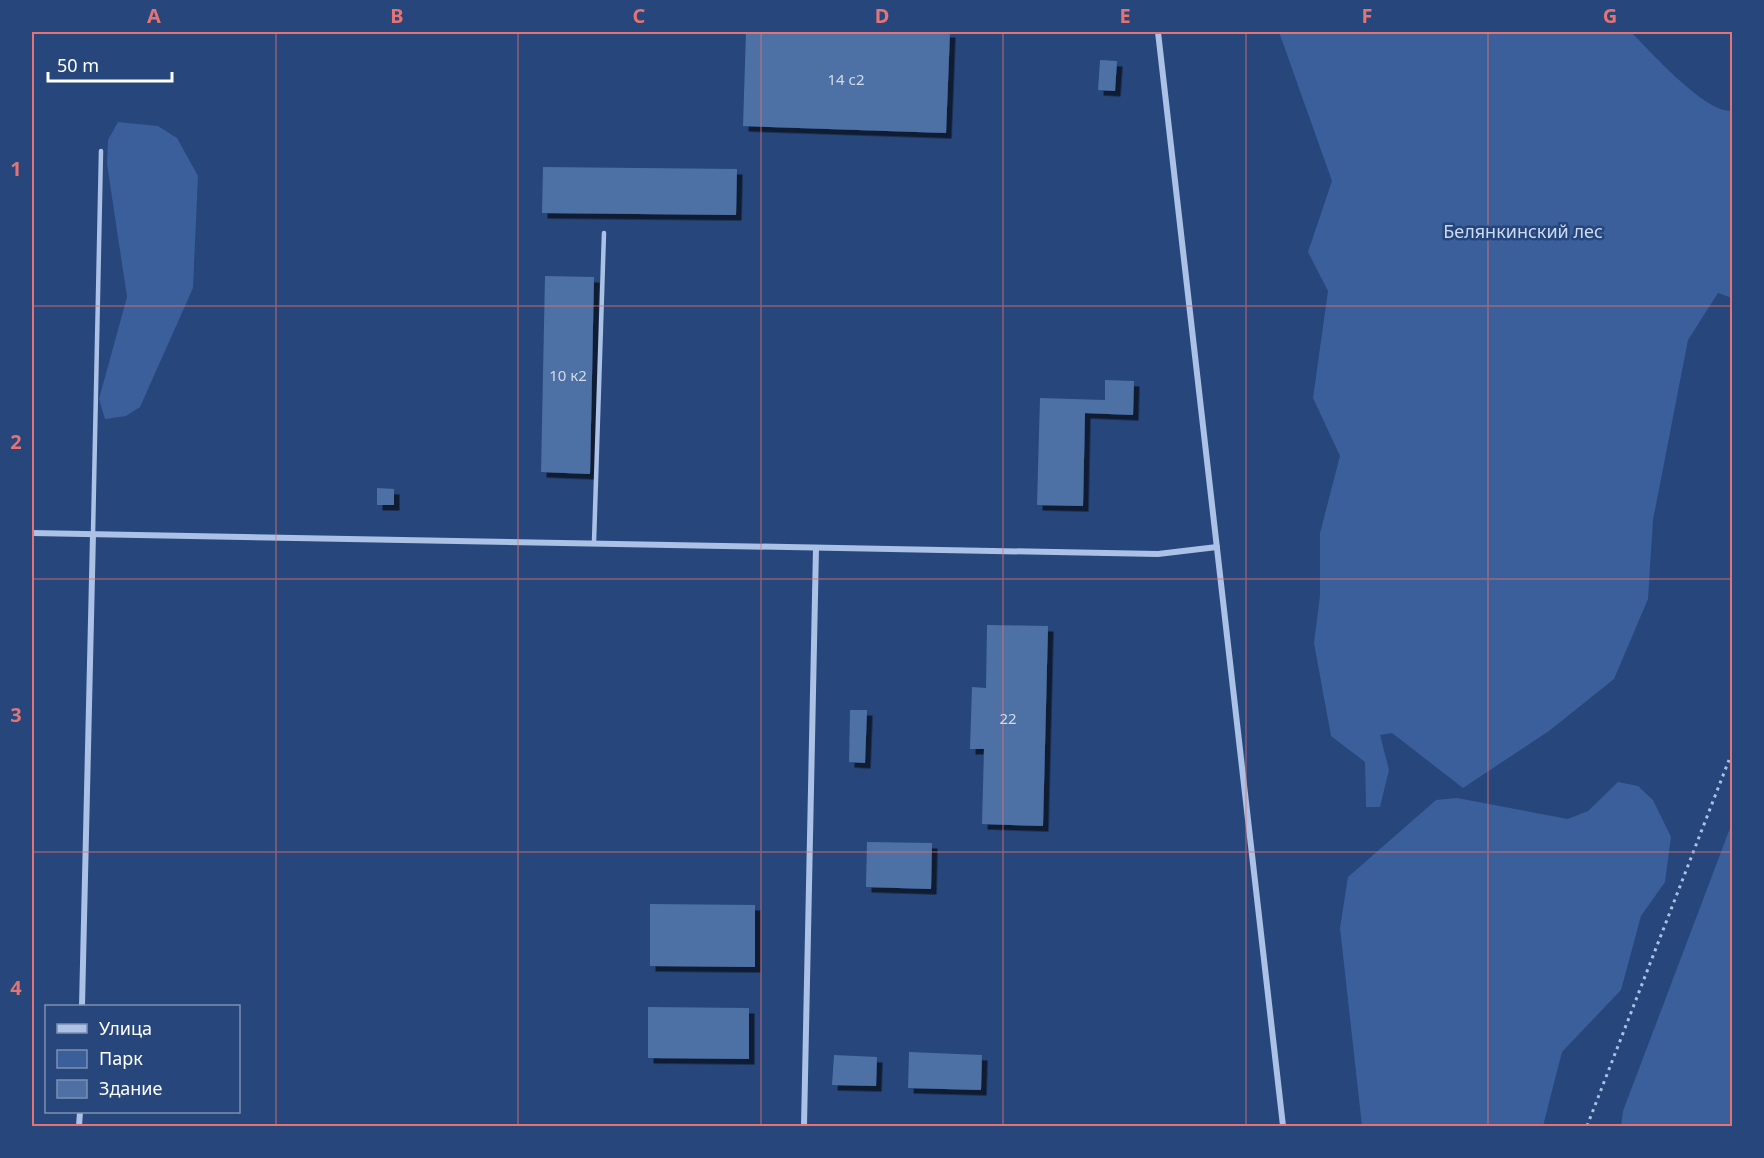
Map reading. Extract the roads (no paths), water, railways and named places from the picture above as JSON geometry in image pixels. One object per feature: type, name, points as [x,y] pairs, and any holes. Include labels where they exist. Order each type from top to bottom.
[{"type":"street","points":[[1158,32],[1283,1126]]},
{"type":"street","points":[[32,533],[1158,554],[1217,547]]},
{"type":"street","points":[[82,1005],[93,534]]},
{"type":"street","points":[[804,1126],[816,548]]},
{"type":"lane","points":[[93,534],[100,151]]},
{"type":"lane","points":[[594,542],[604,233]]},
{"type":"park label","name":"Белянкинский лес","points":[[1523,231]]}]
